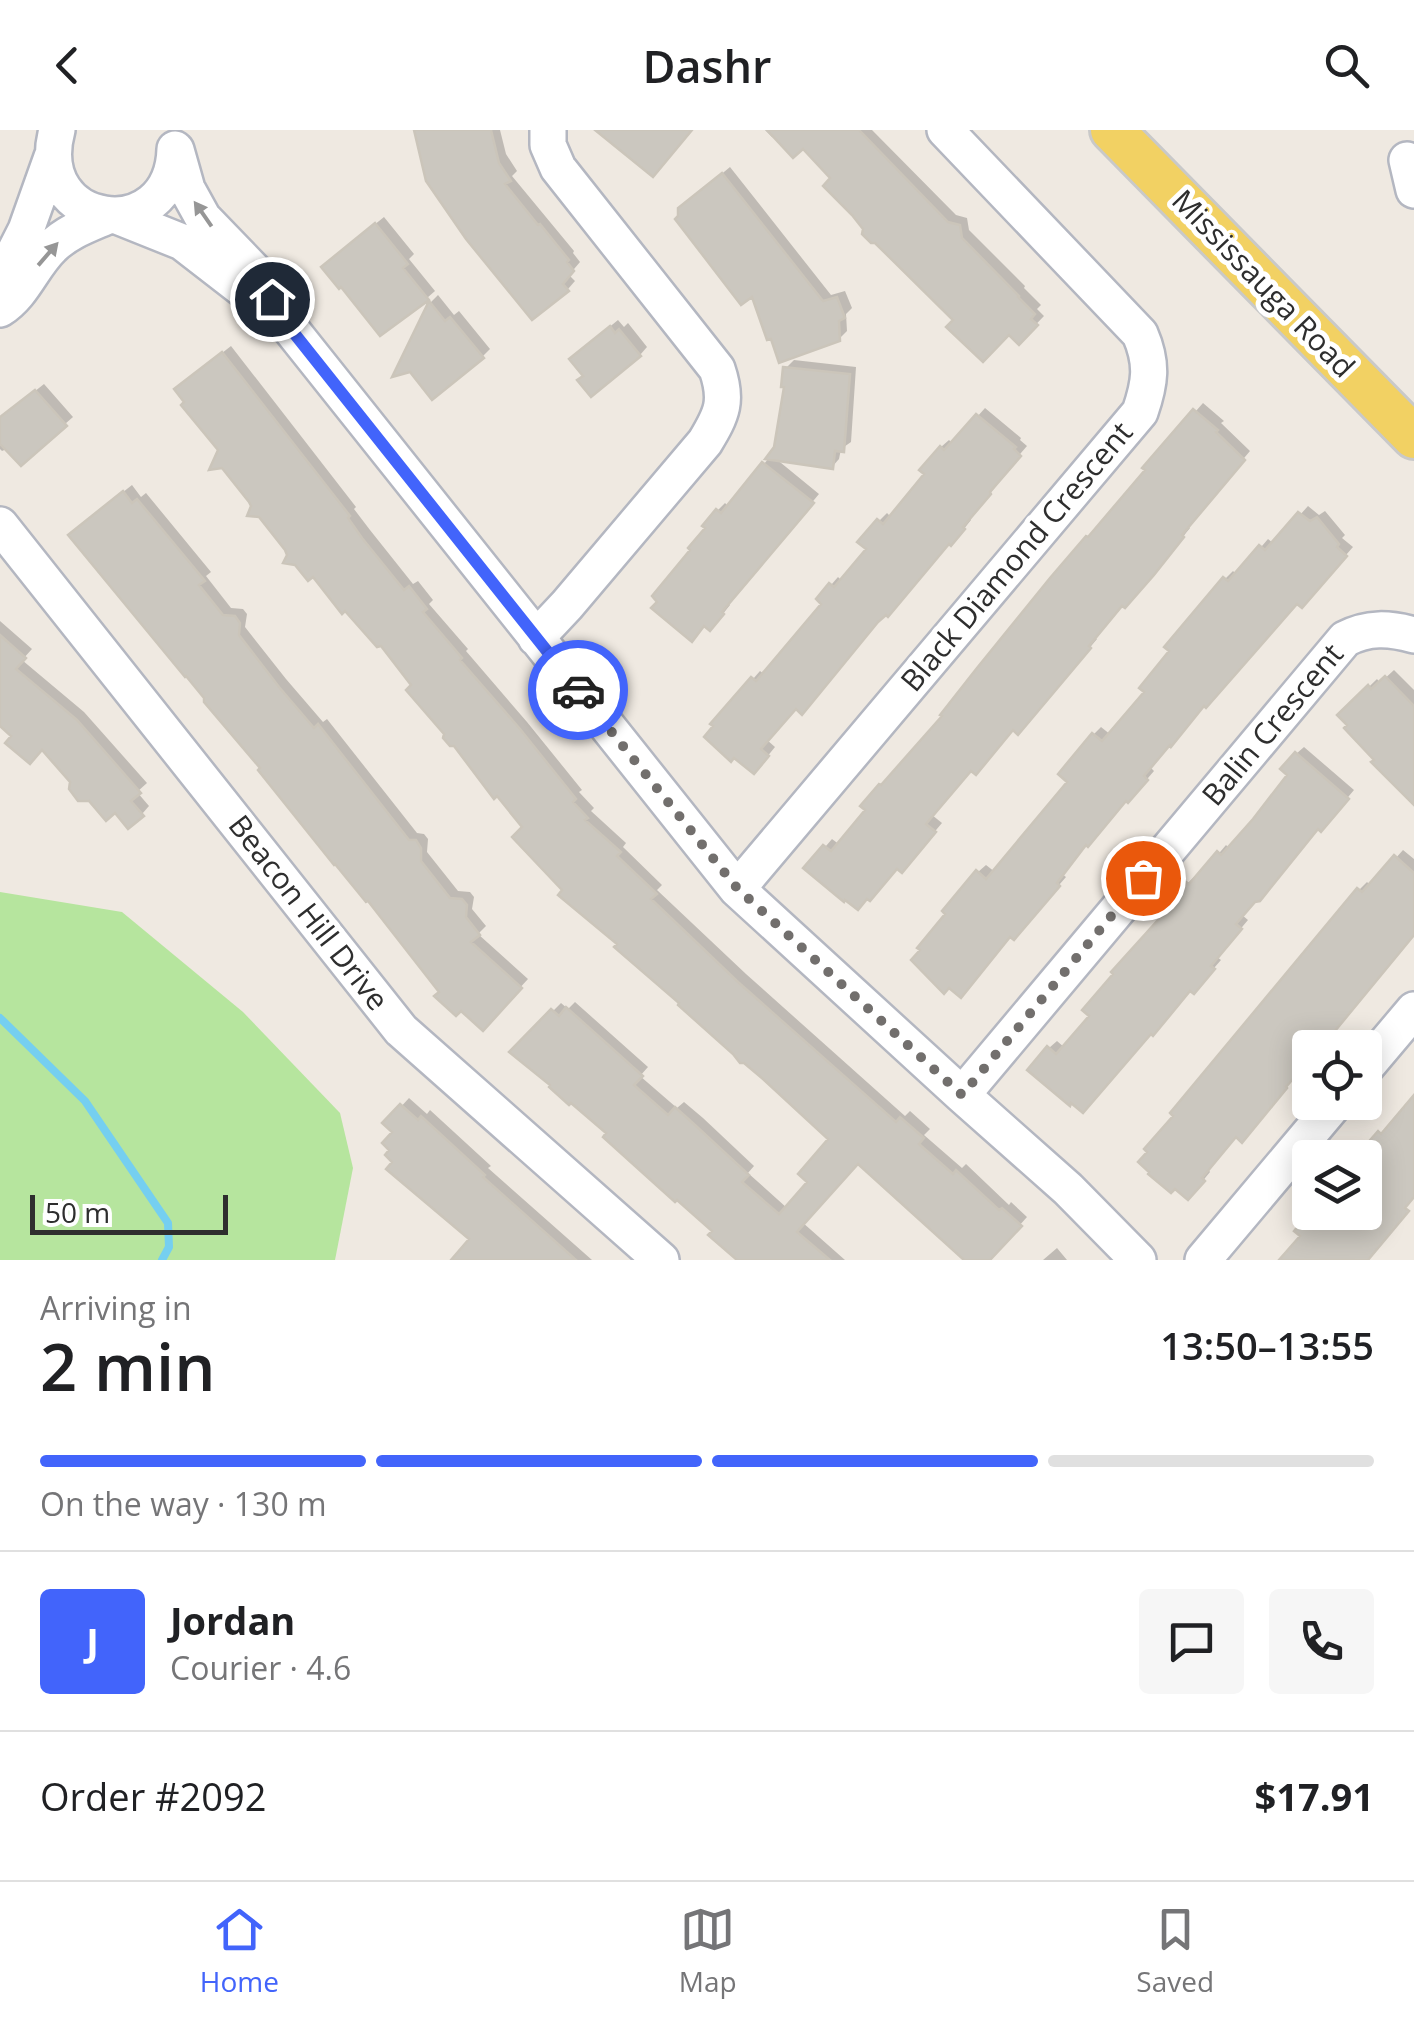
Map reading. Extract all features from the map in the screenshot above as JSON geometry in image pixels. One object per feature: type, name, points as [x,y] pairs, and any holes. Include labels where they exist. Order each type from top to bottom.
[{"type":"main road","name":"Mississauga Road","points":[[1112,130],[1414,437]]},
{"type":"street","points":[[536,638],[705,442],[723,407],[724,389],[717,369],[558,168],[548,144],[548,130]]},
{"type":"street","name":"Black Diamond Crescent","points":[[737,888],[1140,412],[1148,391],[1148,351],[1140,334],[945,130]]},
{"type":"street","points":[[52,141],[58,181],[68,196],[82,208],[113,215],[136,212],[166,188],[174,170],[175,138]]},
{"type":"street","points":[[175,138],[187,188],[203,218],[262,279],[282,318],[737,888],[1068,1189],[1138,1260]]},
{"type":"street","points":[[0,282],[26,230],[52,141]]},
{"type":"street","points":[[0,310],[12,302],[52,247],[73,231],[113,215],[182,242],[282,318]]},
{"type":"street","name":"Beacon Hill Drive","points":[[0,525],[401,1030],[661,1260]]},
{"type":"street","name":"Balin Crescent","points":[[962,1095],[1345,640],[1379,629],[1414,635]]},
{"type":"street","points":[[1382,1048],[1414,1010]]},
{"type":"street","points":[[1203,1260],[1321,1120]]},
{"type":"green space","points":[[0,892],[122,912],[243,1012],[340,1113],[353,1168],[335,1260],[0,1260]]},
{"type":"building","points":[[414,130],[491,130],[499,163],[511,181],[505,184],[574,271],[563,284],[569,291],[532,320],[466,239],[426,181]]},
{"type":"building","points":[[595,130],[692,130],[653,177]]},
{"type":"building","points":[[767,130],[859,130],[948,222],[960,225],[962,238],[1035,314],[1031,319],[1038,325],[1019,345],[1009,335],[983,362],[946,327],[953,320],[862,234],[863,229],[852,215],[823,186],[830,178],[803,149],[793,158]]},
{"type":"building","points":[[722,173],[823,301],[837,297],[845,318],[839,321],[840,341],[779,363],[752,297],[741,305],[675,219],[678,208]]},
{"type":"building","points":[[375,223],[408,264],[403,268],[429,300],[380,336],[321,267]]},
{"type":"building","points":[[429,301],[445,321],[450,317],[484,358],[432,400],[410,372],[392,377]]},
{"type":"building","points":[[610,326],[615,333],[619,329],[641,356],[591,397],[577,380],[583,376],[569,359]]},
{"type":"building","points":[[222,352],[350,516],[362,538],[404,590],[409,586],[427,609],[423,612],[460,660],[576,799],[573,802],[588,818],[585,820],[621,852],[617,856],[657,894],[651,899],[896,1122],[900,1117],[924,1138],[919,1144],[953,1174],[956,1170],[1022,1226],[990,1260],[964,1260],[858,1164],[797,1232],[830,1260],[737,1260],[708,1235],[712,1231],[603,1137],[606,1133],[509,1052],[551,1009],[559,1016],[566,1007],[643,1076],[634,1085],[668,1115],[675,1107],[749,1175],[742,1182],[779,1214],[807,1182],[798,1174],[828,1139],[614,947],[617,944],[558,895],[562,890],[512,837],[522,827],[443,738],[444,734],[406,690],[411,685],[381,646],[377,647],[345,611],[342,614],[313,577],[308,581],[295,565],[283,563],[285,550],[259,517],[247,516],[249,502],[222,468],[209,470],[218,450],[181,405],[184,402],[174,389]]},
{"type":"building","points":[[783,367],[850,374],[844,452],[835,451],[833,469],[765,459],[774,447],[784,387]]},
{"type":"building","points":[[35,390],[67,426],[21,466],[0,444],[0,417]]},
{"type":"building","points":[[1193,409],[1245,460],[1154,575],[1125,608],[1122,606],[1018,735],[1013,730],[976,775],[971,771],[926,824],[936,832],[902,873],[897,869],[858,910],[844,902],[803,868],[823,845],[831,851],[865,810],[860,806],[942,716],[1050,578]]},
{"type":"building","points":[[976,414],[1016,447],[1021,456],[951,546],[888,617],[878,622],[802,715],[796,709],[761,749],[769,756],[754,774],[734,758],[731,762],[704,737],[713,726],[710,724],[751,677],[756,681],[821,604],[816,599],[829,583],[834,587],[866,549],[857,542],[877,519],[883,524],[924,474],[919,470],[940,446],[944,450]]},
{"type":"building","points":[[762,462],[814,503],[710,631],[704,626],[692,642],[651,608],[657,602],[652,596],[690,550],[705,528],[702,526],[716,509],[721,513]]},
{"type":"building","points":[[123,491],[132,503],[137,499],[205,581],[199,585],[223,615],[235,616],[240,623],[239,635],[279,687],[314,728],[318,724],[409,840],[416,840],[421,848],[421,861],[450,898],[462,899],[467,905],[466,917],[480,935],[471,942],[522,988],[483,1031],[461,1011],[456,1016],[434,996],[439,992],[368,901],[334,865],[204,698],[68,535]]},
{"type":"building","points":[[1298,512],[1310,521],[1317,517],[1347,556],[1302,608],[1297,604],[1204,706],[1144,776],[1148,780],[1086,845],[1057,883],[1060,886],[1014,940],[1010,937],[961,998],[949,988],[944,994],[911,960],[945,914],[942,911],[976,870],[986,879],[1067,782],[1058,774],[1092,733],[1102,741],[1144,692],[1139,688],[1169,651],[1164,647],[1223,577],[1228,581],[1259,545],[1265,550]]},
{"type":"building","points":[[0,635],[26,658],[16,669],[77,720],[141,793],[131,801],[144,816],[128,829],[115,813],[106,821],[89,801],[78,801],[69,789],[70,782],[42,750],[30,764],[5,743],[11,736],[0,726]]},
{"type":"building","points":[[1385,676],[1414,706],[1414,805],[1371,762],[1374,760],[1337,715],[1368,685],[1371,689]]},
{"type":"building","points":[[1295,752],[1349,799],[1236,924],[1242,929],[1194,994],[1190,991],[1083,1113],[1071,1103],[1070,1106],[1027,1070],[1047,1046],[1056,1054],[1089,1016],[1082,1010],[1111,972],[1176,900],[1172,897],[1186,882],[1189,884],[1217,851],[1221,855],[1253,819],[1287,775],[1280,769]]},
{"type":"building","points":[[1394,855],[1414,873],[1414,935],[1336,1030],[1292,1030],[1292,1080],[1287,1088],[1242,1143],[1236,1137],[1188,1200],[1175,1189],[1171,1193],[1138,1162],[1147,1152],[1144,1149],[1357,888],[1362,892]]},
{"type":"building","points":[[1414,1095],[1414,1197],[1405,1208],[1409,1211],[1368,1260],[1279,1260],[1300,1236],[1295,1230],[1382,1230],[1382,1140],[1370,1140],[1378,1131],[1381,1134]]},
{"type":"building","points":[[400,1104],[418,1120],[421,1116],[576,1260],[451,1260],[469,1239],[386,1169],[392,1162],[382,1143],[392,1132],[382,1123]]},
{"type":"waterway","points":[[0,1018],[85,1101],[168,1223],[169,1247],[162,1260]]},
{"type":"way so far","points":[[578,690],[737,888],[962,1095],[1143,878]]},
{"type":"route","points":[[272,299],[282,318],[578,690]]}]
